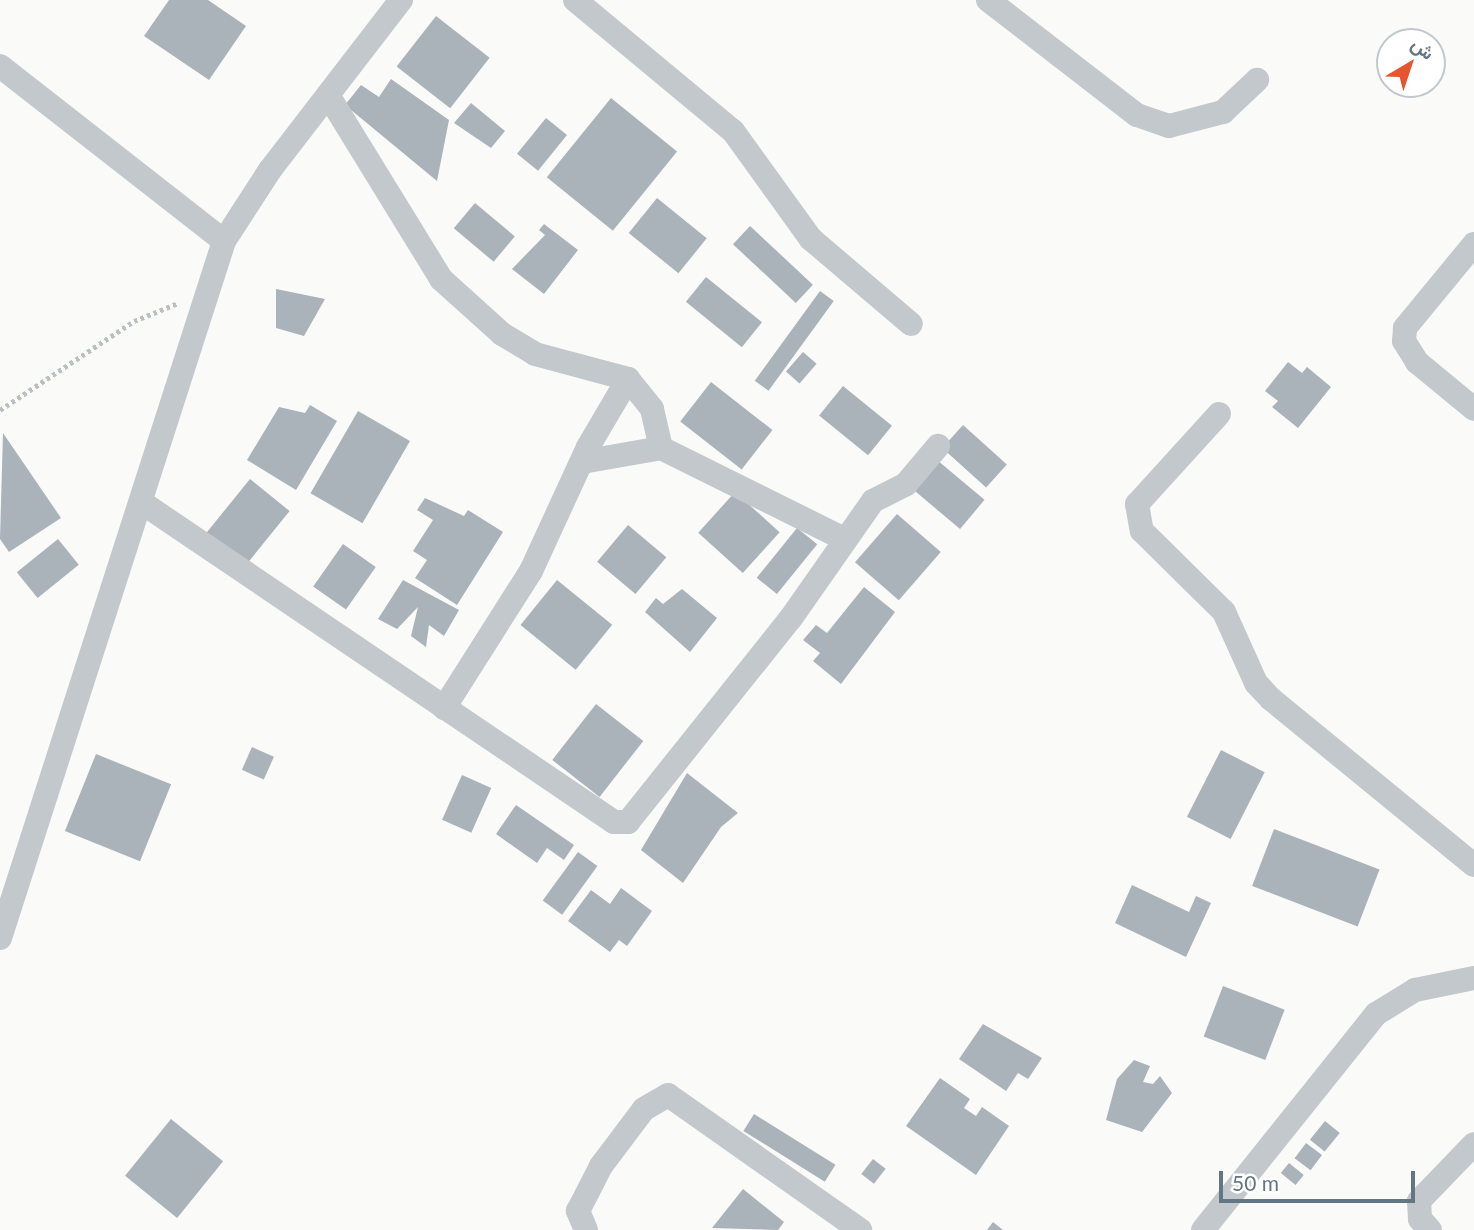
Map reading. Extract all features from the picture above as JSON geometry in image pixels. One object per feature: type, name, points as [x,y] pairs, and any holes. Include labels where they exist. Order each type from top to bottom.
[{"type":"street","points":[[0,939],[144,504],[224,242],[328,95],[401,0]]},
{"type":"street","points":[[575,0],[733,131],[811,239],[911,324]]},
{"type":"street","points":[[988,0],[1138,115],[1169,126],[1223,111],[1257,80]]},
{"type":"street","points":[[0,66],[224,242]]},
{"type":"street","points":[[328,95],[441,279],[535,354],[628,379],[652,409],[661,448]]},
{"type":"street","points":[[1474,244],[1405,328],[1404,341],[1418,362],[1474,408]]},
{"type":"street","points":[[444,708],[531,570],[582,462],[628,379]]},
{"type":"street","points":[[1219,414],[1137,504],[1142,531],[1224,612],[1256,683],[1271,699],[1474,864]]},
{"type":"street","points":[[144,504],[614,822],[628,822],[790,618],[873,502],[906,484],[938,446]]},
{"type":"street","points":[[582,462],[661,448],[844,539]]},
{"type":"street","points":[[1203,1230],[1376,1014],[1415,990],[1474,978]]},
{"type":"street","points":[[586,1230],[578,1211],[601,1166],[644,1109],[668,1095],[860,1230]]},
{"type":"street","points":[[1430,1230],[1420,1219],[1419,1201],[1474,1144]]},
{"type":"path","points":[[0,410],[134,321],[209,291]]},
{"type":"building","points":[[169,0],[208,0],[246,26],[209,80],[144,36]]},
{"type":"building","points":[[436,16],[490,58],[450,108],[397,66]]},
{"type":"building","points":[[391,79],[449,120],[437,181],[345,105],[361,85],[379,97]]},
{"type":"building","points":[[611,98],[677,151],[613,231],[547,177]]},
{"type":"building","points":[[471,103],[505,131],[491,148],[454,123]]},
{"type":"building","points":[[546,118],[567,135],[538,171],[517,154]]},
{"type":"building","points":[[657,198],[707,238],[678,273],[629,233]]},
{"type":"building","points":[[475,203],[515,236],[494,262],[454,228]]},
{"type":"building","points":[[544,224],[578,250],[544,294],[512,269],[545,235],[539,230]]},
{"type":"building","points":[[750,226],[813,285],[796,303],[733,244]]},
{"type":"building","points":[[706,277],[762,322],[742,347],[686,302]]},
{"type":"building","points":[[276,289],[325,299],[304,336],[276,328]]},
{"type":"building","points":[[820,291],[834,301],[769,391],[755,381]]},
{"type":"building","points":[[803,352],[817,364],[800,383],[786,372]]},
{"type":"building","points":[[1288,362],[1302,373],[1307,367],[1331,387],[1298,428],[1272,407],[1278,401],[1265,391]]},
{"type":"building","points":[[711,382],[772,430],[742,469],[680,421]]},
{"type":"building","points":[[843,386],[892,426],[868,455],[819,416]]},
{"type":"building","points":[[310,405],[337,421],[296,490],[247,460],[279,407],[305,413]]},
{"type":"building","points":[[358,411],[410,441],[362,523],[310,493]]},
{"type":"building","points":[[963,425],[1007,464],[986,488],[942,448]]},
{"type":"building","points":[[3,433],[61,518],[9,552],[0,539]]},
{"type":"building","points":[[937,460],[984,500],[960,529],[913,489]]},
{"type":"building","points":[[250,479],[290,511],[243,569],[203,537]]},
{"type":"building","points":[[735,492],[780,532],[743,573],[698,533]]},
{"type":"building","points":[[425,498],[464,516],[468,510],[503,532],[457,605],[415,578],[427,560],[413,551],[433,520],[417,510]]},
{"type":"building","points":[[897,514],[941,552],[899,600],[855,562]]},
{"type":"building","points":[[628,525],[666,557],[635,594],[597,562]]},
{"type":"building","points":[[797,528],[817,544],[777,594],[757,578]]},
{"type":"building","points":[[58,539],[79,565],[38,598],[17,572]]},
{"type":"building","points":[[343,544],[376,567],[346,610],[313,587]]},
{"type":"building","points":[[403,580],[459,610],[444,636],[429,625],[426,647],[411,636],[418,607],[397,629],[378,619]]},
{"type":"building","points":[[557,580],[612,625],[576,670],[520,625]]},
{"type":"building","points":[[864,587],[895,612],[841,684],[813,661],[820,653],[803,640],[816,625],[827,633]]},
{"type":"building","points":[[682,589],[717,618],[690,652],[645,612],[656,598],[663,604]]},
{"type":"building","points":[[596,704],[643,741],[600,797],[552,760]]},
{"type":"building","points":[[252,747],[274,757],[264,780],[242,770]]},
{"type":"building","points":[[1221,750],[1265,772],[1231,839],[1187,817]]},
{"type":"building","points":[[96,754],[171,784],[140,861],[65,831]]},
{"type":"building","points":[[687,773],[738,813],[721,827],[683,883],[641,850]]},
{"type":"building","points":[[462,775],[491,788],[471,833],[442,820]]},
{"type":"building","points":[[516,805],[574,845],[564,860],[547,848],[537,863],[496,834]]},
{"type":"building","points":[[1274,829],[1379,869],[1358,926],[1252,886]]},
{"type":"building","points":[[578,852],[597,866],[562,915],[543,901]]},
{"type":"building","points":[[1132,885],[1189,912],[1196,896],[1211,903],[1186,957],[1115,923]]},
{"type":"building","points":[[621,888],[652,911],[627,946],[619,940],[610,952],[568,921],[591,890],[610,904]]},
{"type":"building","points":[[1223,986],[1285,1010],[1265,1060],[1204,1036]]},
{"type":"building","points":[[983,1024],[1042,1058],[1028,1079],[1018,1073],[1006,1091],[959,1059]]},
{"type":"building","points":[[1134,1060],[1150,1066],[1143,1082],[1153,1084],[1160,1076],[1172,1093],[1142,1132],[1106,1120],[1117,1079]]},
{"type":"building","points":[[940,1078],[970,1099],[964,1108],[976,1116],[982,1107],[1009,1126],[976,1175],[906,1126]]},
{"type":"building","points":[[754,1114],[835,1165],[825,1182],[743,1131]]},
{"type":"building","points":[[171,1119],[223,1161],[177,1218],[125,1176]]},
{"type":"building","points":[[1325,1121],[1340,1133],[1325,1152],[1310,1140]]},
{"type":"building","points":[[1306,1143],[1322,1155],[1311,1170],[1295,1158]]},
{"type":"building","points":[[873,1159],[886,1169],[874,1184],[861,1174]]},
{"type":"building","points":[[1289,1163],[1304,1175],[1296,1185],[1281,1173]]},
{"type":"building","points":[[743,1189],[784,1222],[778,1230],[712,1228]]},
{"type":"building","points":[[993,1222],[1003,1230],[987,1230]]}]
